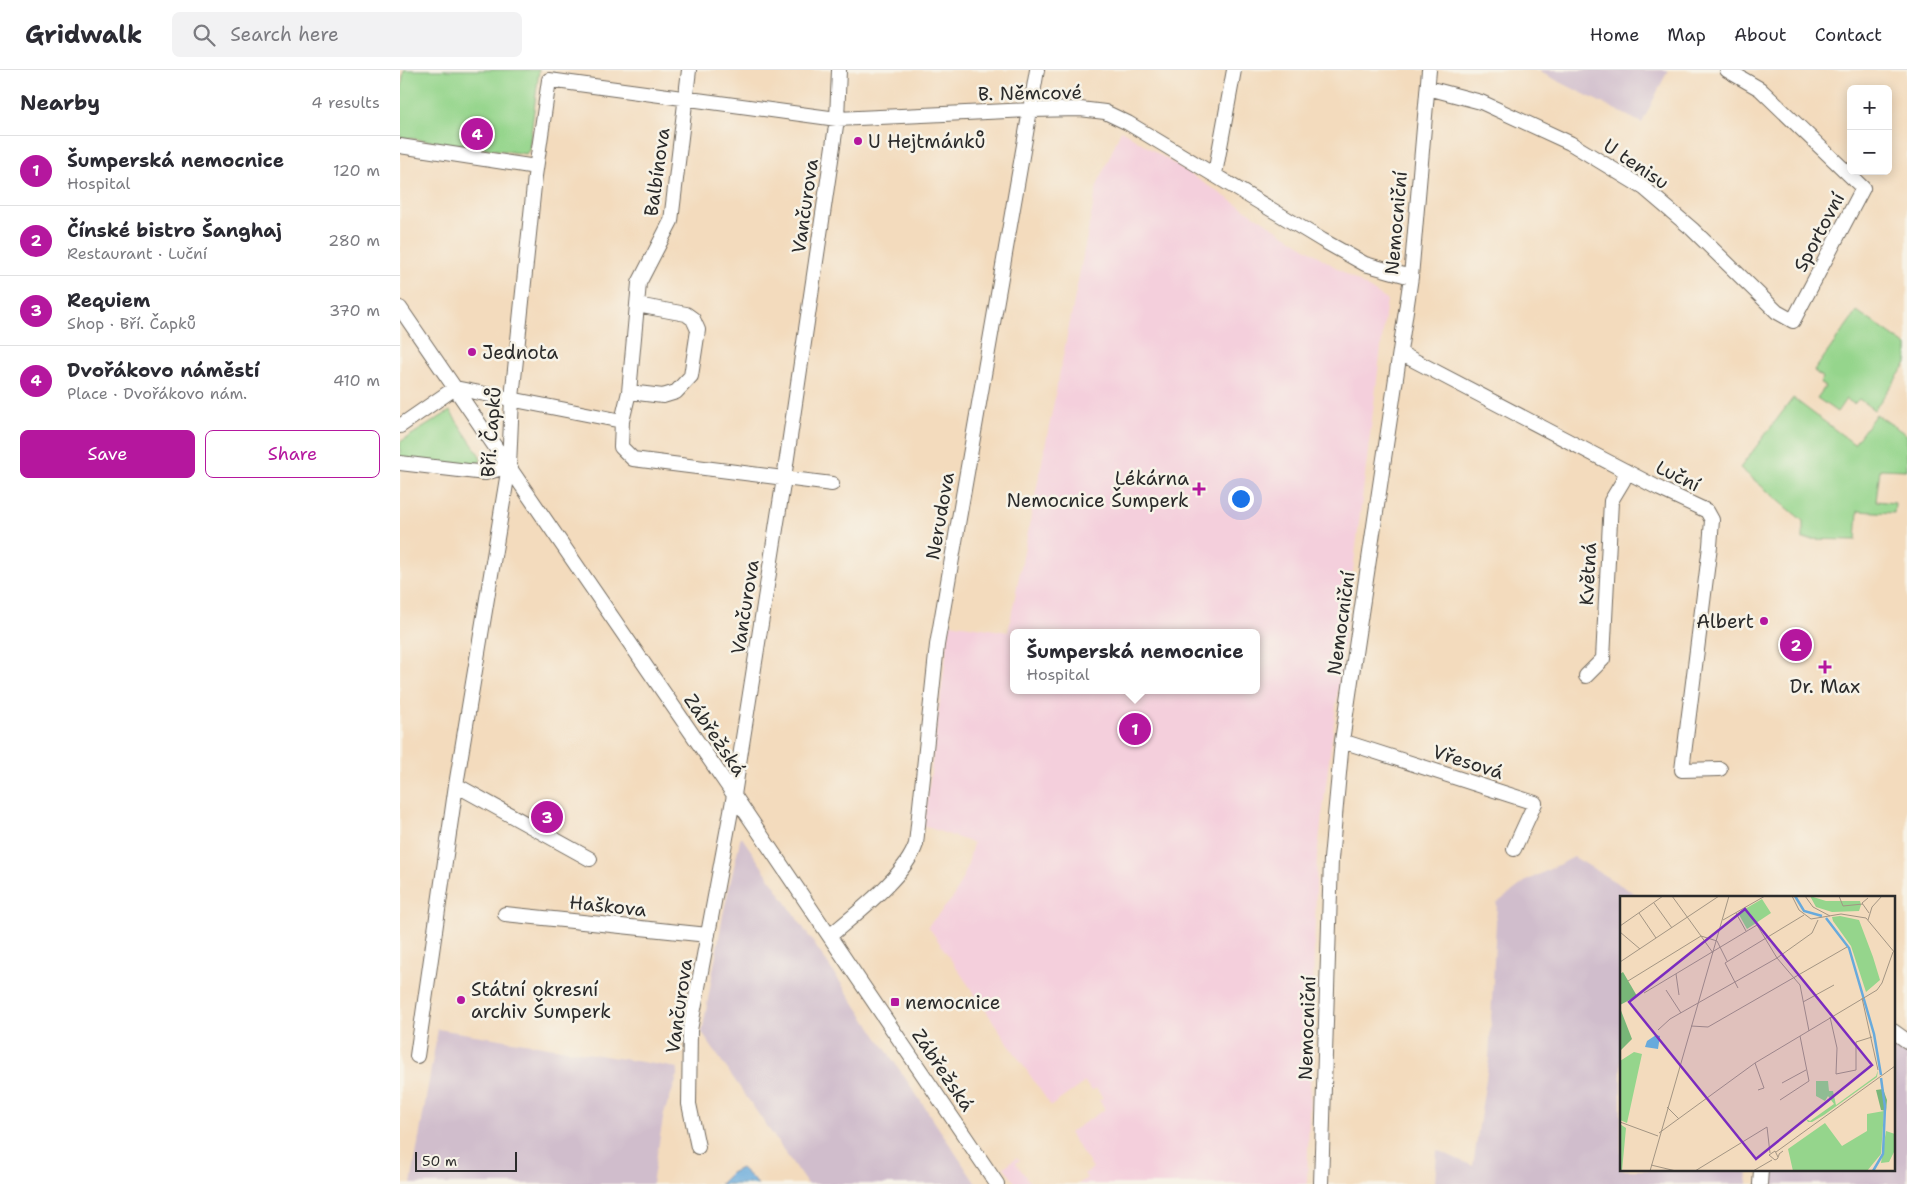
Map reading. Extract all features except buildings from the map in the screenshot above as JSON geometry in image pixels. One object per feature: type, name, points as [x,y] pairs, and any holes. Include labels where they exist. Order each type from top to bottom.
[{"type":"street","name":"Balbínova","points":[[689,70],[671,221],[639,283],[629,392],[622,421],[621,447],[632,459],[832,484]]},
{"type":"street","name":"Vančurova","points":[[698,1147],[689,1104],[690,1030],[734,796],[784,478],[837,119],[840,70]]},
{"type":"street","name":"Nerudova","points":[[830,936],[893,878],[913,854],[916,844],[937,646],[1037,70]]},
{"type":"street","points":[[1215,174],[1234,70]]},
{"type":"street","name":"Nemocniční","points":[[1321,1184],[1331,859],[1342,742],[1411,277],[1429,70]]},
{"type":"street","name":"Sportovní","points":[[1727,70],[1760,89],[1863,188],[1793,321]]},
{"type":"street","name":"B. Němcové","points":[[549,80],[837,119],[1030,110],[1080,109],[1105,112],[1128,123],[1365,264],[1411,277]]},
{"type":"street","name":"Bří. Čapků","points":[[417,1056],[456,785],[509,466],[512,398],[536,166],[549,80]]},
{"type":"street","name":"U tenisu","points":[[1428,88],[1481,102],[1570,143],[1644,188],[1692,229],[1777,312],[1793,321]]},
{"type":"street","points":[[400,146],[536,166]]},
{"type":"street","points":[[629,392],[663,396],[676,392],[691,376],[698,330],[693,319],[686,314],[637,305]]},
{"type":"street","name":"Zábřežská","points":[[400,308],[998,1184]]},
{"type":"street","name":"Luční","points":[[1400,353],[1706,511],[1712,520],[1710,546],[1682,770],[1720,769]]},
{"type":"street","points":[[400,426],[455,388],[622,421]]},
{"type":"street","points":[[400,463],[485,473],[509,466]]},
{"type":"street","name":"Květná","points":[[1586,676],[1603,660],[1611,501],[1626,471]]},
{"type":"street","name":"Vřesová","points":[[1342,742],[1535,804],[1514,848]]},
{"type":"street","points":[[456,785],[590,859]]},
{"type":"street","name":"Haškova","points":[[505,914],[708,935]]},
{"type":"street","points":[[1894,1026],[1907,1032]]},
{"type":"street","points":[[1894,1032],[1907,1041]]},
{"type":"shaded area","points":[[1540,70],[1668,70],[1642,123],[1540,72]]},
{"type":"shaded area","points":[[1121,130],[1387,300],[1317,857],[1307,1184],[1078,1184],[1087,1178],[1084,1174],[1093,1168],[1069,1133],[1105,1109],[1099,1100],[1103,1098],[1096,1088],[1091,1091],[1085,1082],[1051,1106],[928,926],[953,898],[967,868],[973,843],[924,826],[950,623],[1008,632],[1097,186]]},
{"type":"shaded area","points":[[741,836],[976,1184],[807,1184],[702,1033],[723,915]]},
{"type":"shaded area","points":[[1574,857],[1639,896],[1620,896],[1620,1172],[1748,1172],[1747,1184],[1435,1184],[1437,1150],[1473,1166],[1489,1059],[1497,903],[1526,881]]},
{"type":"shaded area","points":[[438,1029],[678,1068],[676,1081],[664,1113],[652,1184],[411,1184]]},
{"type":"shaded area","points":[[1894,1042],[1905,1048],[1907,1051],[1907,1184],[1769,1184],[1770,1172],[1894,1172]]},
{"type":"shaded area","points":[[1016,1158],[1020,1160],[1016,1163],[1031,1184],[1016,1184],[1004,1167]]},
{"type":"green space","points":[[404,70],[539,70],[529,150],[526,154],[400,137],[400,100]]},
{"type":"green space","points":[[1857,311],[1907,346],[1907,363],[1874,410],[1859,399],[1854,404],[1846,399],[1837,412],[1817,398],[1825,387],[1820,383],[1823,378],[1814,371]]},
{"type":"green space","points":[[1793,398],[1854,444],[1876,414],[1907,435],[1907,470],[1880,469],[1876,501],[1895,503],[1894,513],[1858,511],[1856,540],[1803,539],[1803,521],[1740,468]]},
{"type":"green space","points":[[450,411],[480,456],[481,461],[471,467],[400,459],[400,442]]},
{"type":"water","points":[[741,1168],[758,1184],[720,1184],[731,1173]]},
{"type":"place","name":"Dvořákovo náměstí","points":[[477,134]]},
{"type":"place","name":"U Hejtmánků","points":[[858,141]]},
{"type":"place","name":"Jednota","points":[[472,352]]},
{"type":"place","name":"Lékárna Nemocnice Šumperk","points":[[1199,489]]},
{"type":"place","name":"Albert","points":[[1764,621]]},
{"type":"place","name":"Čínské bistro Šanghaj","points":[[1796,645]]},
{"type":"place","name":"Dr. Max","points":[[1825,667]]},
{"type":"place","name":"Šumperská nemocnice","points":[[1135,729]]},
{"type":"place","name":"Requiem","points":[[547,817]]},
{"type":"place","name":"Státní okresní archiv Šumperk","points":[[461,1000]]},
{"type":"place","name":"nemocnice","points":[[895,1002]]}]
